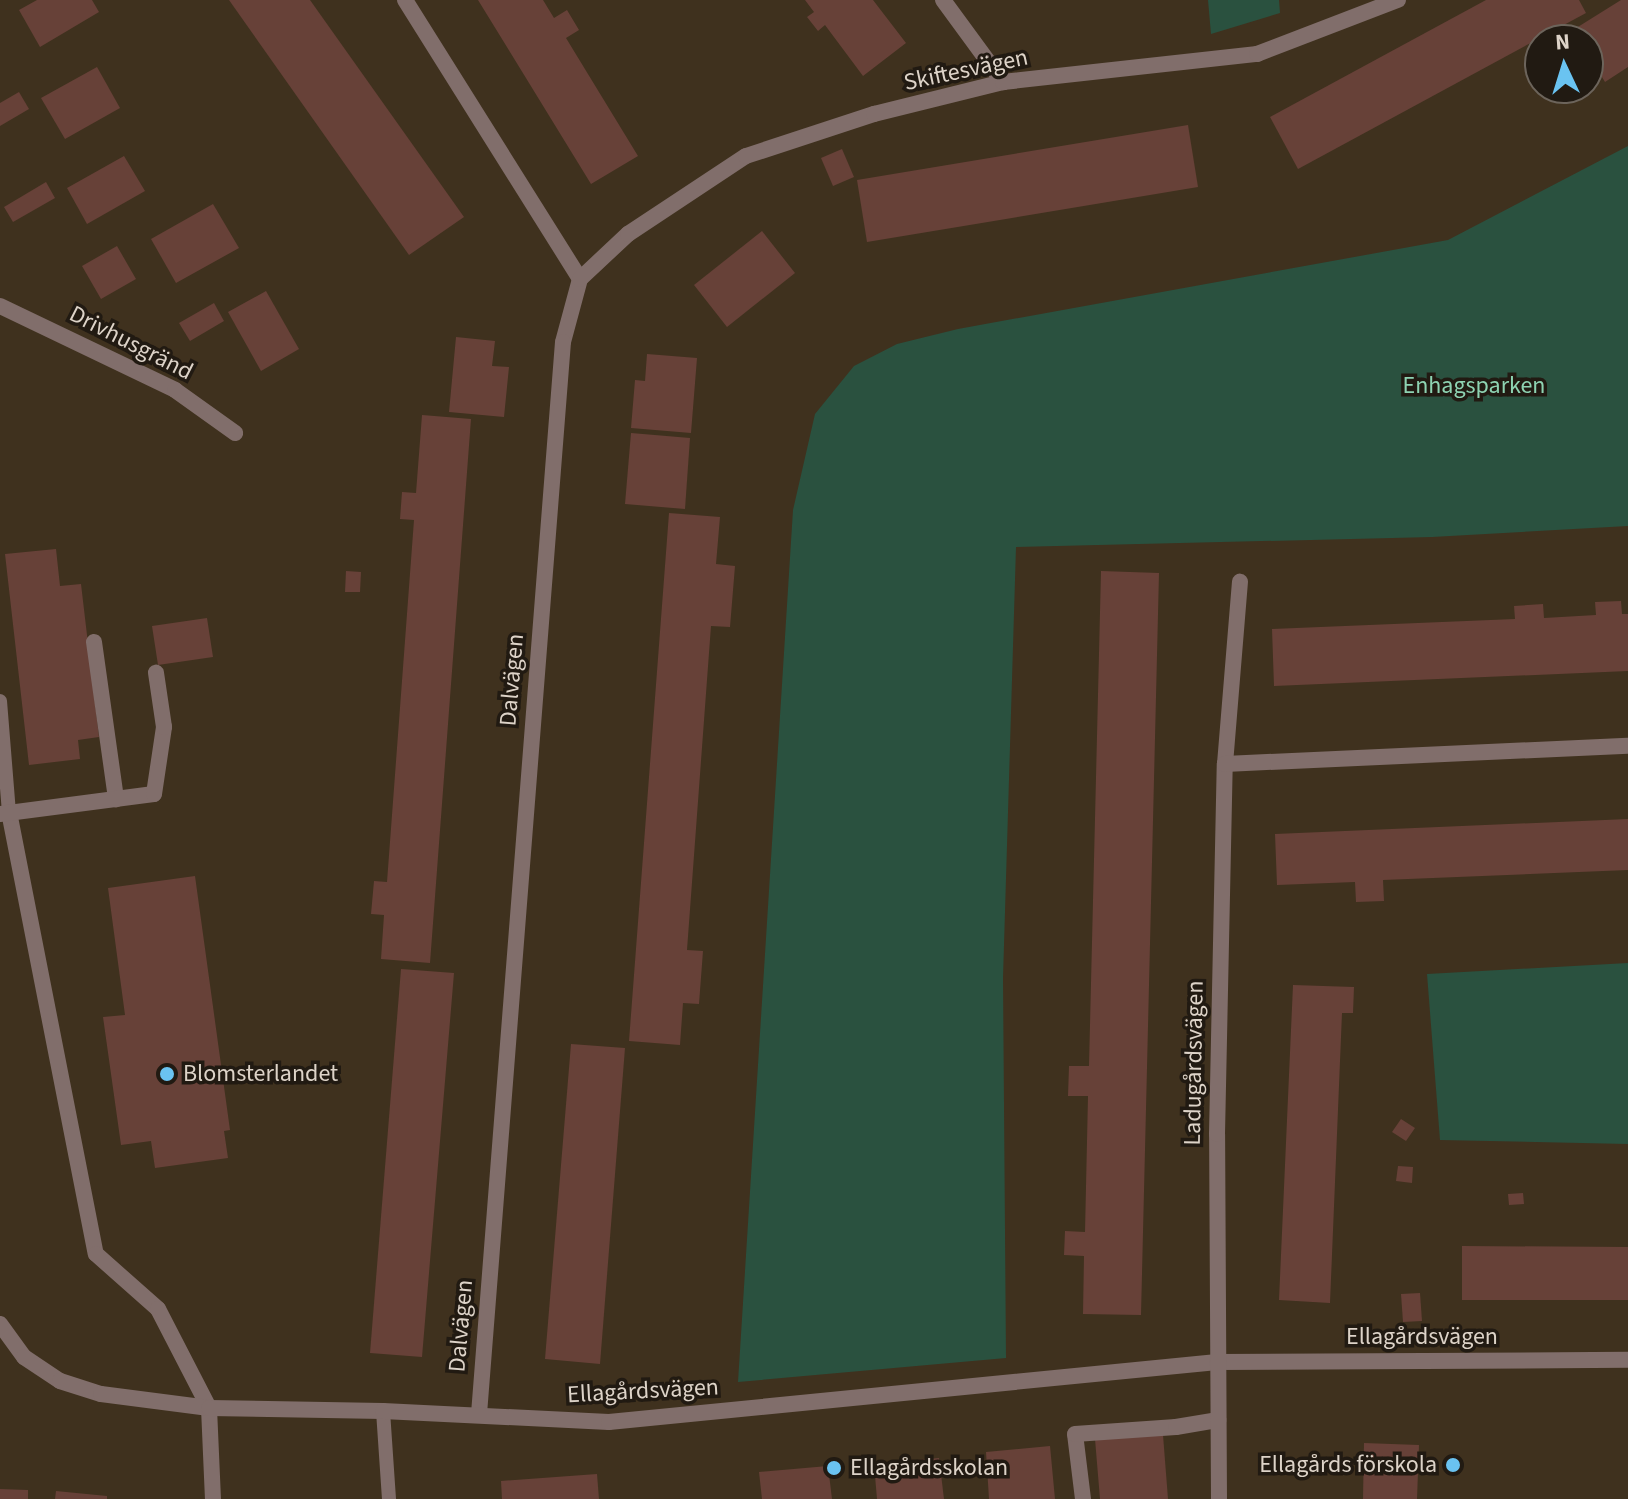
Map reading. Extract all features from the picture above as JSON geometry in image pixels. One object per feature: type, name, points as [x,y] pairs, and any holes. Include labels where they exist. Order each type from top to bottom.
[{"type":"street","points":[[405,0],[580,279]]},
{"type":"street","points":[[943,0],[1003,82]]},
{"type":"street","name":"Skiftesvägen","points":[[580,279],[628,234],[746,156],[874,114],[1003,82],[1257,54],[1398,0]]},
{"type":"street","name":"Dalvägen","points":[[479,1415],[563,342],[580,279]]},
{"type":"street","name":"Drivhusgränd","points":[[0,306],[175,390],[235,433]]},
{"type":"street","name":"Ladugårdsvägen","points":[[1217,1362],[1217,1088],[1225,764],[1240,582]]},
{"type":"street","points":[[94,642],[116,799]]},
{"type":"street","points":[[156,673],[164,727],[154,794],[4,813],[96,1254],[158,1309],[209,1408],[213,1499]]},
{"type":"street","points":[[1225,764],[1628,746]]},
{"type":"street","name":"Ellagårdsvägen","points":[[0,1324],[24,1357],[60,1381],[101,1394],[209,1408],[383,1411],[609,1422],[1217,1362],[1628,1360]]},
{"type":"street","points":[[1217,1362],[1219,1499]]},
{"type":"street","points":[[1083,1499],[1075,1434],[1176,1427],[1218,1420]]},
{"type":"lane","points":[[0,701],[4,813]]},
{"type":"lane","points":[[383,1411],[389,1499]]},
{"type":"green space","points":[[1208,0],[1279,0],[1280,13],[1211,34]]},
{"type":"green space","name":"Enhagsparken","points":[[1628,146],[1628,526],[1432,537],[1016,547],[1003,978],[1006,1358],[738,1382],[793,510],[815,414],[854,366],[897,344],[958,329],[1448,240]]},
{"type":"green space","points":[[1628,963],[1628,1144],[1440,1140],[1427,974]]},
{"type":"building","points":[[37,0],[92,0],[99,12],[40,47],[19,10]]},
{"type":"building","points":[[229,0],[310,0],[464,217],[409,255]]},
{"type":"building","points":[[478,0],[543,0],[554,18],[567,10],[579,30],[566,38],[638,156],[591,184]]},
{"type":"building","points":[[805,0],[873,0],[906,43],[863,76],[825,25],[818,31],[807,17],[814,12]]},
{"type":"building","points":[[1486,0],[1579,0],[1586,13],[1566,24],[1524,24],[1524,47],[1298,169],[1270,117]]},
{"type":"building","points":[[1621,0],[1628,0],[1628,67],[1605,82],[1604,24],[1583,24]]},
{"type":"building","points":[[97,67],[120,108],[65,139],[41,98]]},
{"type":"building","points":[[19,92],[29,109],[0,126],[0,103]]},
{"type":"building","points":[[1188,125],[1198,187],[867,242],[857,180]]},
{"type":"building","points":[[842,149],[854,177],[833,186],[821,158]]},
{"type":"building","points":[[124,156],[145,191],[87,224],[67,188]]},
{"type":"building","points":[[46,182],[55,198],[13,222],[4,207]]},
{"type":"building","points":[[213,204],[239,248],[176,283],[151,239]]},
{"type":"building","points":[[762,231],[795,273],[727,327],[694,285]]},
{"type":"building","points":[[117,246],[136,279],[101,299],[82,266]]},
{"type":"building","points":[[266,291],[299,349],[261,371],[228,312]]},
{"type":"building","points":[[214,303],[224,321],[190,341],[179,323]]},
{"type":"building","points":[[456,337],[495,341],[492,366],[509,367],[504,417],[449,412]]},
{"type":"building","points":[[647,354],[697,358],[691,433],[631,428],[635,380],[645,381]]},
{"type":"building","points":[[422,415],[471,419],[430,963],[381,959],[384,915],[371,914],[374,881],[387,882],[414,520],[400,519],[402,492],[416,493]]},
{"type":"building","points":[[631,433],[690,438],[685,509],[625,504]]},
{"type":"building","points":[[669,513],[720,517],[716,564],[735,566],[730,627],[711,626],[687,950],[703,951],[699,1004],[683,1003],[680,1045],[629,1041]]},
{"type":"building","points":[[56,549],[60,586],[81,584],[99,737],[78,740],[80,759],[29,765],[5,554]]},
{"type":"building","points":[[346,571],[361,572],[360,592],[345,592]]},
{"type":"building","points":[[1101,571],[1159,573],[1141,1315],[1083,1314],[1084,1256],[1064,1255],[1065,1231],[1085,1232],[1088,1096],[1068,1096],[1069,1066],[1089,1066]]},
{"type":"building","points":[[1621,601],[1622,614],[1628,614],[1628,671],[1274,686],[1272,629],[1515,619],[1514,606],[1543,604],[1544,618],[1596,615],[1595,602]]},
{"type":"building","points":[[207,618],[213,657],[158,665],[152,626]]},
{"type":"building","points":[[1628,819],[1628,870],[1383,880],[1384,901],[1356,902],[1355,882],[1277,885],[1275,834]]},
{"type":"building","name":"Blomsterlandet","points":[[195,876],[230,1130],[224,1131],[228,1158],[155,1168],[151,1141],[121,1145],[103,1017],[125,1015],[108,888]]},
{"type":"building","points":[[401,969],[454,973],[422,1357],[370,1353]]},
{"type":"building","points":[[1293,985],[1354,987],[1353,1013],[1342,1013],[1330,1303],[1279,1300]]},
{"type":"building","points":[[571,1044],[625,1048],[600,1364],[545,1359]]},
{"type":"building","points":[[1401,1119],[1415,1128],[1406,1141],[1392,1132]]},
{"type":"building","points":[[1398,1166],[1413,1167],[1412,1183],[1396,1181]]},
{"type":"building","points":[[1523,1193],[1524,1204],[1509,1205],[1508,1194]]},
{"type":"building","points":[[1462,1246],[1628,1247],[1628,1300],[1462,1300]]},
{"type":"building","points":[[1420,1293],[1422,1321],[1403,1322],[1401,1294]]},
{"type":"building","points":[[1163,1435],[1168,1499],[1100,1499],[1095,1439]]},
{"type":"building","points":[[1364,1443],[1419,1445],[1417,1499],[1363,1499]]},
{"type":"building","points":[[1050,1446],[1055,1499],[989,1499],[986,1452]]},
{"type":"building","points":[[939,1458],[944,1499],[877,1499],[874,1464]]},
{"type":"building","points":[[828,1466],[832,1499],[762,1499],[759,1472]]},
{"type":"building","points":[[597,1474],[599,1499],[502,1499],[501,1481]]},
{"type":"building","points":[[0,1489],[28,1490],[28,1499],[0,1499]]},
{"type":"building","points":[[56,1491],[107,1496],[107,1499],[55,1499]]},
{"type":"place","name":"Blomsterlandet","points":[[167,1074]]},
{"type":"place","name":"Ellagårds förskola","points":[[1453,1465]]},
{"type":"place","name":"Ellagårdsskolan","points":[[834,1468]]}]
